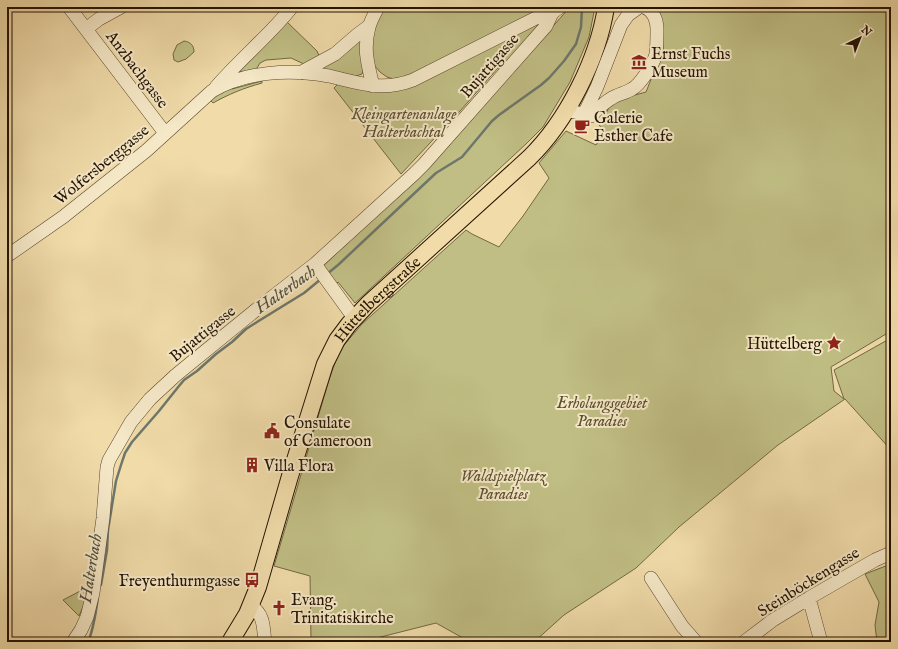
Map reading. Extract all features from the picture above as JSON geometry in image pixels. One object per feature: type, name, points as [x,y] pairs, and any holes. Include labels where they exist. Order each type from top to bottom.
[{"type":"main road","name":"Hüttelbergstraße","points":[[230,642],[248,613],[264,570],[286,490],[323,368],[337,340],[354,318],[538,149],[555,129],[585,74],[602,29],[606,7]]},
{"type":"street","name":"Anzbachgasse","points":[[69,7],[165,133]]},
{"type":"street","points":[[86,29],[99,19],[121,7]]},
{"type":"street","points":[[374,86],[366,53],[366,44],[369,26],[378,7]]},
{"type":"street","points":[[584,114],[597,88],[621,25],[628,15],[635,8],[639,7]]},
{"type":"street","points":[[566,110],[590,116],[612,97],[633,89],[642,79],[656,55],[657,26],[652,13],[644,7]]},
{"type":"street","name":"Wolfersberggasse","points":[[212,91],[228,83],[262,74],[280,72],[328,76],[374,86],[398,85],[413,80],[536,18],[556,10]]},
{"type":"street","name":"Bujattigasse","points":[[73,642],[81,630],[87,616],[93,593],[103,518],[107,467],[128,425],[147,402],[176,375],[318,268],[424,164],[546,26],[556,10]]},
{"type":"street","name":"Wolfersberggasse","points":[[7,256],[44,231],[146,151],[212,91],[230,70],[257,45],[288,12]]},
{"type":"street","points":[[300,73],[335,54],[369,26]]},
{"type":"street","points":[[318,268],[354,318]]},
{"type":"street","name":"Steinböckengasse","points":[[744,642],[773,620],[809,598],[891,553]]},
{"type":"street","points":[[651,578],[682,626],[696,642]]},
{"type":"street","points":[[809,598],[821,642]]},
{"type":"street","points":[[248,613],[257,610],[261,616],[264,639]]},
{"type":"green space","name":"Kleingartenanlage Halterbachtal","points":[[383,7],[546,7],[410,76],[394,79],[387,77],[380,72],[374,65],[371,53],[374,26]]},
{"type":"green space","points":[[570,7],[595,7],[589,37],[570,82],[543,127],[355,303],[338,282],[336,284],[323,266],[427,169]]},
{"type":"green space","points":[[661,7],[891,7],[891,331],[831,367],[834,391],[844,399],[834,370],[891,338],[891,450],[845,399],[778,445],[679,527],[636,568],[564,615],[534,642],[470,642],[436,623],[361,642],[311,642],[310,576],[274,566],[339,351],[362,324],[466,230],[499,247],[523,216],[549,178],[539,163],[566,131],[596,145],[605,132],[599,125],[613,101],[646,92],[663,49],[659,15]]},
{"type":"green space","points":[[285,20],[317,51],[320,58],[304,64],[291,58],[266,60],[260,63],[253,71],[235,76]]},
{"type":"green space","name":"Kleingartenanlage Halterbachtal","points":[[538,24],[538,26],[502,70],[498,68],[401,174],[334,88],[339,83],[373,89]]},
{"type":"green space","points":[[361,37],[364,67],[362,74],[356,76],[318,68]]},
{"type":"green space","points":[[184,41],[189,42],[192,45],[194,52],[186,59],[178,62],[174,60],[173,54],[177,45]]},
{"type":"green space","points":[[262,81],[262,83],[249,87],[213,103],[210,100],[230,87],[232,89]]},
{"type":"green space","points":[[891,564],[891,642],[877,642],[875,625],[879,602],[865,574]]},
{"type":"green space","points":[[84,589],[85,602],[79,616],[63,600]]},
{"type":"waterway","name":"Halterbach","points":[[327,274],[436,173],[462,157],[492,121],[549,78],[576,44],[581,27],[582,7]]},
{"type":"waterway","name":"Halterbach","points":[[101,585],[116,481],[125,453],[132,442],[184,380],[197,371],[246,329],[304,293],[321,279]]},
{"type":"waterway","name":"Halterbach","points":[[88,642],[96,614],[98,597]]},
{"type":"place","name":"Ernst Fuchs Museum","points":[[639,62]]},
{"type":"place","name":"Galerie Esther Cafe","points":[[582,126]]},
{"type":"place","name":"Hüttelberg","points":[[834,343]]},
{"type":"place","name":"Consulate of Cameroon","points":[[272,431]]},
{"type":"place","name":"Villa Flora","points":[[252,465]]},
{"type":"place","name":"Freyenthurmgasse","points":[[252,580]]},
{"type":"place","name":"Evang. Trinitatiskirche","points":[[279,608]]},
{"type":"park label","name":"Erholungsgebiet Paradies","points":[[602,411]]},
{"type":"park label","name":"Waldspielplatz Paradies","points":[[503,484]]}]
